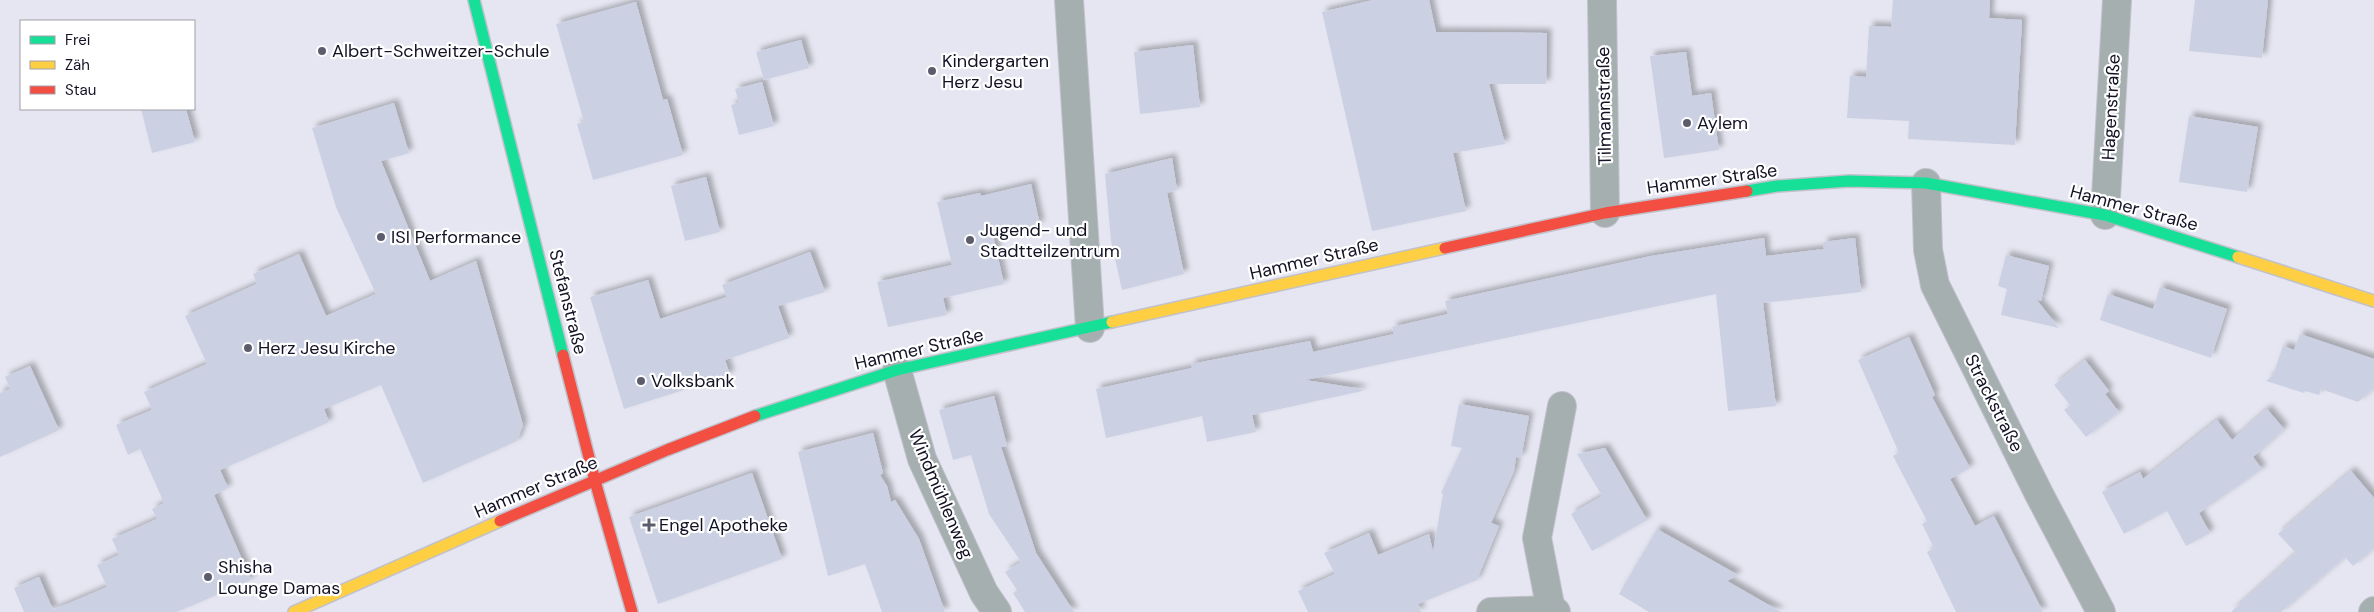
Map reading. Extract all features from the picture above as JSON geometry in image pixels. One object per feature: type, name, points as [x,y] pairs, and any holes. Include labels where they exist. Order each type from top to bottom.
[{"type":"main road","name":"Stefanstraße","points":[[474,0],[596,481],[632,612]]},
{"type":"main road","name":"Hammer Straße","points":[[294,612],[737,422],[811,396],[897,370],[1605,213],[1777,186],[1849,180],[1926,183],[2018,198],[2105,215],[2374,301]]},
{"type":"street","points":[[1070,0],[1090,328]]},
{"type":"street","name":"Tilmannstraße","points":[[1602,0],[1605,213]]},
{"type":"street","name":"Hagenstraße","points":[[2105,215],[2117,0]]},
{"type":"street","name":"Strackstraße","points":[[1926,183],[1928,250],[1935,286],[2039,494],[2101,612]]},
{"type":"street","name":"Windmühlenweg","points":[[897,370],[922,459],[984,593],[997,612]]},
{"type":"street","points":[[1491,612],[1553,611],[1537,538],[1562,406]]},
{"type":"building","points":[[1373,0],[1429,0],[1436,32],[1547,33],[1546,84],[1489,84],[1505,144],[1453,153],[1466,211],[1372,231],[1322,12]]},
{"type":"building","points":[[1893,0],[1990,0],[1989,18],[2022,20],[2015,145],[1908,139],[1909,121],[1847,118],[1850,76],[1866,77],[1869,26],[1891,27]]},
{"type":"building","points":[[2195,0],[2268,0],[2262,58],[2189,51]]},
{"type":"building","points":[[636,2],[663,100],[667,99],[683,155],[593,180],[577,124],[584,122],[556,24]]},
{"type":"building","points":[[801,40],[809,68],[764,80],[756,52]]},
{"type":"building","points":[[1193,45],[1200,107],[1140,114],[1134,52]]},
{"type":"building","name":"Aylem","points":[[1686,52],[1692,96],[1711,93],[1719,150],[1664,158],[1650,56]]},
{"type":"building","points":[[762,82],[774,126],[739,135],[731,105],[739,103],[735,89]]},
{"type":"building","points":[[394,103],[409,153],[381,161],[430,281],[476,261],[523,425],[517,441],[423,483],[381,385],[324,409],[329,422],[220,470],[228,488],[214,495],[251,580],[177,612],[24,612],[14,588],[39,577],[53,610],[107,587],[97,565],[119,555],[112,539],[157,519],[152,509],[164,503],[140,449],[128,455],[116,425],[152,410],[144,392],[207,364],[185,316],[257,284],[253,274],[299,254],[326,316],[376,294],[336,207],[312,128]]},
{"type":"building","points":[[141,110],[186,110],[195,142],[152,153]]},
{"type":"building","points":[[2189,116],[2258,127],[2247,192],[2179,182]]},
{"type":"building","points":[[1172,158],[1177,190],[1167,193],[1184,274],[1122,290],[1111,241],[1105,174]]},
{"type":"building","points":[[706,177],[720,232],[685,241],[671,186]]},
{"type":"building","name":"Jugend- und Stadtteilzentrum","points":[[1031,184],[1040,225],[993,235],[1004,284],[943,298],[947,315],[888,327],[877,282],[952,265],[937,202],[980,193],[981,196]]},
{"type":"building","points":[[1764,238],[1766,256],[1824,249],[1823,242],[1855,238],[1861,292],[1763,303],[1776,406],[1728,411],[1716,294],[1305,380],[1362,389],[1362,391],[1252,415],[1256,432],[1207,442],[1202,416],[1106,438],[1096,389],[1192,368],[1191,364],[1310,341],[1313,352],[1394,334],[1392,327],[1448,314],[1445,301],[1651,256]]},
{"type":"building","points":[[810,252],[825,292],[778,306],[789,338],[725,360],[730,375],[624,409],[590,297],[648,280],[660,319],[727,297],[722,285]]},
{"type":"building","points":[[2006,255],[2049,266],[2041,301],[2036,299],[2059,328],[2001,315],[2007,289],[1998,286]]},
{"type":"building","points":[[2160,287],[2227,309],[2211,358],[2100,320],[2108,294],[2153,309]]},
{"type":"building","points":[[2300,334],[2374,359],[2374,388],[2358,402],[2321,389],[2319,395],[2305,391],[2304,393],[2266,381],[2273,375],[2283,346],[2294,350]]},
{"type":"building","points":[[1909,337],[1935,395],[1932,397],[1970,468],[1950,479],[1975,526],[1994,516],[2043,612],[1956,612],[1927,552],[1934,548],[1922,524],[1927,521],[1893,456],[1899,453],[1858,360]]},
{"type":"building","points":[[2085,360],[2109,391],[2105,394],[2119,412],[2086,437],[2064,410],[2070,405],[2054,385]]},
{"type":"building","points":[[30,366],[59,430],[0,457],[0,393],[10,389],[5,377]]},
{"type":"building","points":[[994,396],[1007,446],[1001,447],[1036,553],[1074,612],[1025,612],[1013,593],[1017,590],[1005,572],[1021,562],[989,514],[971,455],[953,460],[939,410]]},
{"type":"building","points":[[1459,404],[1529,416],[1521,458],[1516,457],[1514,471],[1491,523],[1499,526],[1477,580],[1418,604],[1421,612],[1308,612],[1298,591],[1335,574],[1324,553],[1369,533],[1378,555],[1429,534],[1433,552],[1443,494],[1441,493],[1462,448],[1451,446]]},
{"type":"building","points":[[2267,409],[2284,429],[2253,457],[2262,469],[2199,513],[2210,533],[2186,546],[2167,511],[2124,534],[2102,492],[2140,472],[2143,479],[2217,420],[2232,440]]},
{"type":"building","points":[[873,433],[883,473],[880,475],[887,486],[891,502],[895,500],[919,539],[945,612],[882,612],[865,564],[828,576],[798,452]]},
{"type":"building","points":[[1605,448],[1647,520],[1592,551],[1571,514],[1602,496],[1577,454]]},
{"type":"building","points":[[2351,471],[2374,498],[2374,548],[2353,566],[2345,557],[2281,612],[2231,612],[2296,553],[2278,534]]},
{"type":"building","points":[[752,473],[782,559],[658,604],[629,517]]},
{"type":"building","points":[[1657,529],[1738,575],[1727,581],[1781,612],[1649,612],[1619,594]]},
{"type":"traffic: fast","points":[[474,0],[563,355]]},
{"type":"traffic: fast","points":[[1747,191],[1777,186],[1849,181],[1926,183],[2105,215],[2238,257]]},
{"type":"traffic: fast","points":[[755,416],[897,370],[1112,322]]},
{"type":"traffic: slow","points":[[1112,322],[1445,248]]},
{"type":"traffic: slow","points":[[2238,257],[2374,301]]},
{"type":"traffic: slow","points":[[294,612],[500,521]]},
{"type":"traffic: jam","points":[[1445,248],[1605,213],[1747,191]]},
{"type":"traffic: jam","points":[[563,355],[595,481],[632,612]]},
{"type":"traffic: jam","points":[[500,521],[667,450],[755,416]]},
{"type":"place","name":"Albert-Schweitzer-Schule","points":[[322,51]]},
{"type":"place","name":"Kindergarten Herz Jesu","points":[[932,71]]},
{"type":"place","name":"Aylem","points":[[1687,123]]},
{"type":"place","name":"ISI Performance","points":[[381,237]]},
{"type":"place","name":"Jugend- und Stadtteilzentrum","points":[[970,240]]},
{"type":"place","name":"Herz Jesu Kirche","points":[[248,348]]},
{"type":"place","name":"Volksbank","points":[[641,381]]},
{"type":"place","name":"Engel Apotheke","points":[[649,525]]},
{"type":"place","name":"Shisha Lounge Damas","points":[[208,577]]}]
